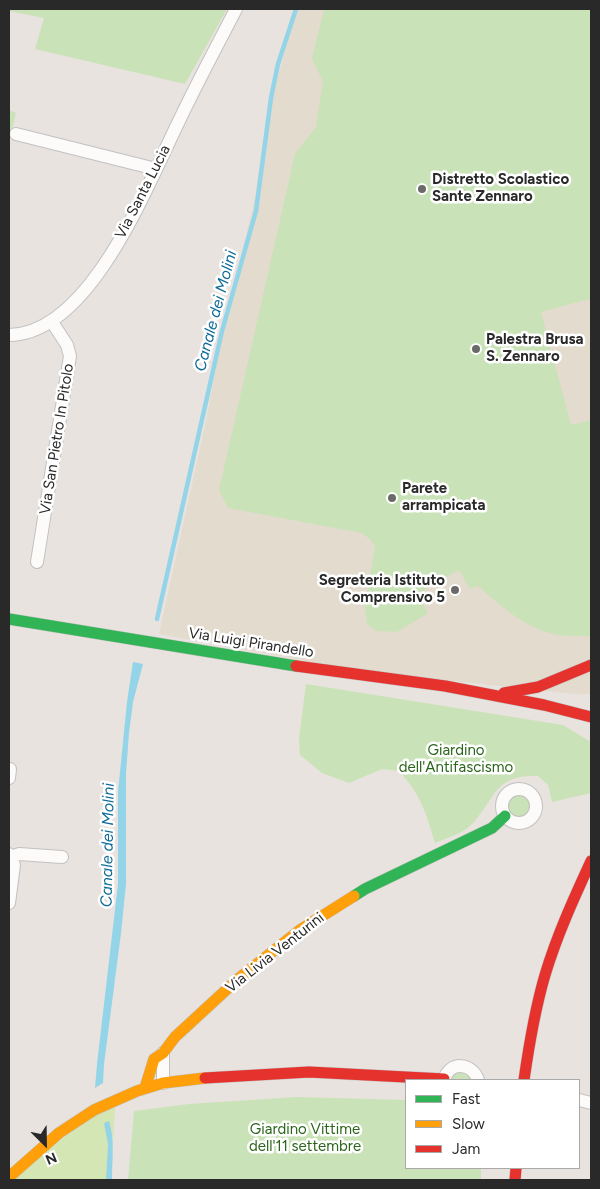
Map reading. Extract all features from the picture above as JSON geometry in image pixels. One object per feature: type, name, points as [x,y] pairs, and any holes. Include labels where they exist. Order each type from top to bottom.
[{"type":"street","name":"Via Santa Lucia","points":[[9,335],[26,333],[52,322],[75,302],[104,268],[236,9]]},
{"type":"street","points":[[16,134],[156,169]]},
{"type":"street","name":"Via San Pietro In Pitolo","points":[[37,562],[70,356],[67,345],[52,322]]},
{"type":"street","name":"Via Luigi Pirandello","points":[[9,619],[298,666],[445,686],[544,705],[591,717]]},
{"type":"street","name":"Via Luigi Pirandello","points":[[488,694],[515,693],[591,665]]},
{"type":"street","name":"Via Livia Venturini","points":[[145,1088],[154,1059],[163,1053],[175,1037],[238,979],[300,930],[364,889],[492,828],[505,816]]},
{"type":"street","points":[[9,903],[14,864],[10,856],[19,854],[62,857]]},
{"type":"street","points":[[524,1079],[529,1042],[540,992],[571,903],[591,861]]},
{"type":"street","points":[[163,1053],[163,1083]]},
{"type":"street","points":[[445,1079],[450,1069],[461,1066],[472,1070],[477,1079]]},
{"type":"street","points":[[9,1177],[59,1133],[94,1110],[145,1088],[163,1083],[226,1076],[309,1072],[427,1079]]},
{"type":"shaded area","points":[[295,9],[591,9],[591,694],[573,694],[363,671],[159,634],[207,416],[221,339],[255,198],[265,129]]},
{"type":"green space","points":[[9,9],[227,9],[185,84],[35,49],[44,18],[9,11]]},
{"type":"green space","points":[[324,9],[591,9],[591,305],[589,299],[541,312],[571,425],[591,420],[591,636],[558,635],[542,631],[522,621],[478,586],[470,589],[459,570],[417,594],[428,613],[397,632],[377,631],[367,624],[365,607],[375,546],[370,539],[362,533],[228,508],[219,490],[295,154],[316,127],[323,81],[312,59]]},
{"type":"green space","points":[[9,110],[16,113],[9,142]]},
{"type":"green space","name":"Giardino dell'Antifascismo","points":[[306,684],[563,725],[591,742],[591,793],[552,802],[548,785],[538,776],[524,776],[513,779],[498,789],[469,827],[435,843],[429,822],[418,796],[399,771],[382,769],[349,783],[322,773],[300,755],[299,738]]},
{"type":"green space","points":[[520,791],[530,795],[534,805],[530,815],[520,819],[510,815],[506,805],[510,795]]},
{"type":"green space","points":[[460,1072],[469,1076],[470,1079],[451,1079],[453,1075]]},
{"type":"green space","points":[[116,1097],[110,1180],[9,1180]]},
{"type":"green space","name":"Giardino Vittime dell'11 settembre","points":[[296,1097],[405,1100],[405,1169],[481,1169],[481,1180],[128,1180],[134,1111],[189,1104]]},
{"type":"water","points":[[133,662],[143,664],[133,702],[129,733],[126,773],[126,884],[103,1083],[95,1088],[118,884],[118,792]]},
{"type":"water","points":[[109,1121],[113,1143],[112,1180],[106,1180],[108,1144],[104,1123]]},
{"type":"waterway","name":"Canale dei Molini","points":[[157,619],[222,331],[256,211],[271,98],[278,64],[296,9]]},
{"type":"traffic: fast","points":[[9,619],[296,666]]},
{"type":"traffic: fast","points":[[354,896],[492,828],[505,816]]},
{"type":"traffic: slow","points":[[145,1088],[154,1059],[163,1053],[175,1037],[238,979],[300,930],[354,896]]},
{"type":"traffic: slow","points":[[9,1177],[59,1133],[94,1110],[137,1091],[163,1083],[205,1078]]},
{"type":"traffic: jam","points":[[504,693],[538,687],[591,665]]},
{"type":"traffic: jam","points":[[296,666],[445,686],[544,705],[591,717]]},
{"type":"traffic: jam","points":[[524,1079],[538,1001],[545,975],[560,931],[591,861]]},
{"type":"traffic: jam","points":[[205,1078],[309,1072],[444,1079]]},
{"type":"traffic: jam","points":[[515,1180],[516,1169]]},
{"type":"place","name":"Distretto Scolastico Sante Zennaro","points":[[422,189]]},
{"type":"place","name":"Palestra Brusa S. Zennaro","points":[[476,349]]},
{"type":"place","name":"Parete arrampicata","points":[[392,498]]},
{"type":"place","name":"Segreteria Istituto Comprensivo 5","points":[[455,590]]}]
